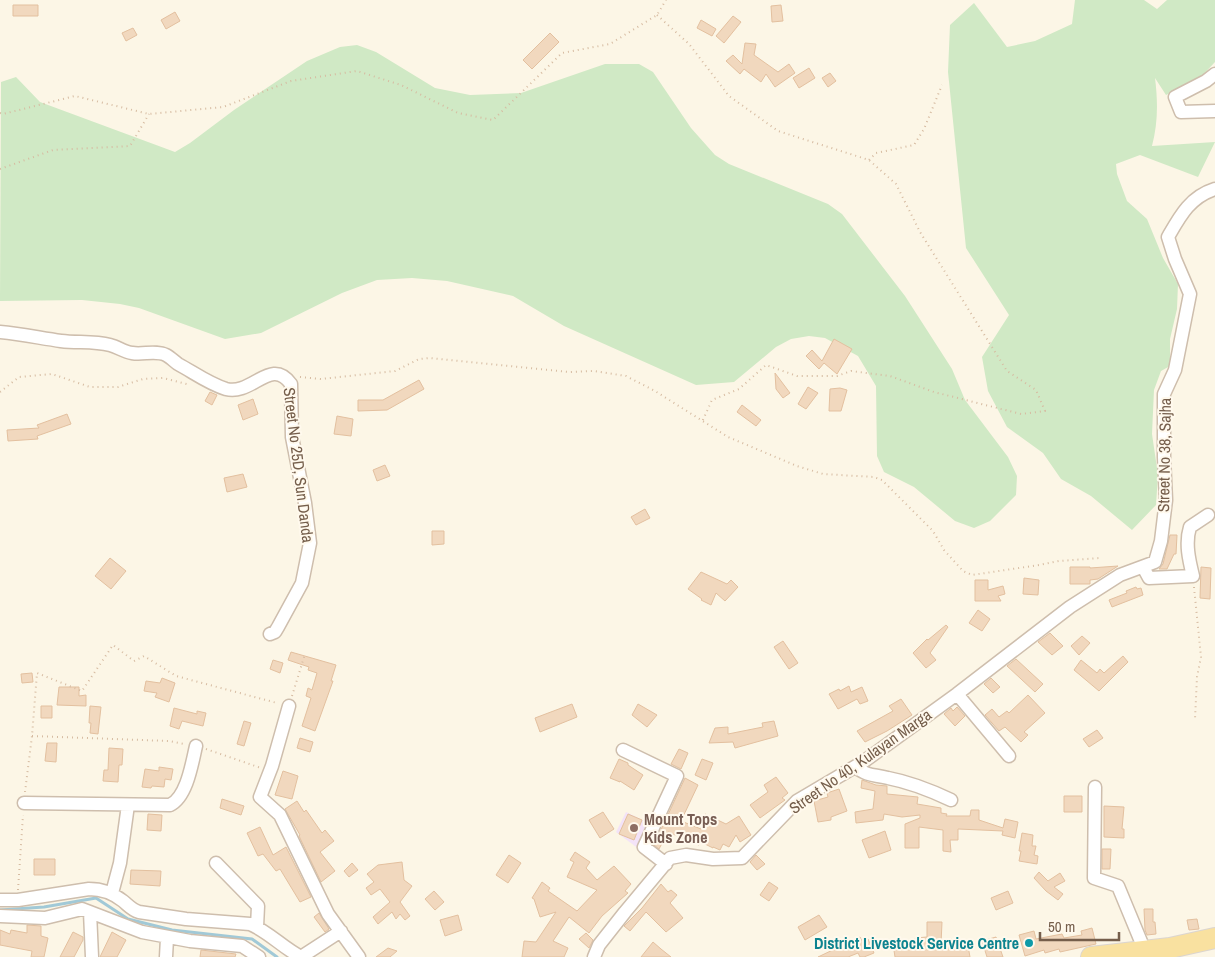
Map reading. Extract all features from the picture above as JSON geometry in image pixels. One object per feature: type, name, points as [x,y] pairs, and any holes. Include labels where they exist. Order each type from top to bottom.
[{"type":"main road","points":[[1090,957],[1146,954],[1215,938]]},
{"type":"street","points":[[1215,74],[1206,81],[1175,97],[1180,112],[1215,112]]},
{"type":"street","name":"Street No 38, Sajha","points":[[1120,576],[1155,562],[1161,541],[1166,500],[1164,394],[1175,370],[1190,294],[1168,237],[1182,212],[1204,192],[1215,189]]},
{"type":"street","name":"Street No 25D, Sun Danda","points":[[0,332],[62,341],[91,342],[141,354],[158,352],[167,355],[198,376],[226,389],[245,388],[269,374],[278,374],[288,380],[291,384],[292,437],[305,503],[310,543],[302,583],[275,632],[270,634]]},
{"type":"street","points":[[1143,567],[1149,578],[1193,576],[1189,561],[1187,535],[1190,527],[1208,515]]},
{"type":"street","name":"Street No 40, Kulayan Marga","points":[[594,957],[604,938],[670,858],[686,855],[713,859],[742,858],[797,801],[855,767],[957,694],[1070,607],[1120,576]]},
{"type":"street","points":[[957,694],[1009,756]]},
{"type":"street","points":[[289,706],[270,772],[260,797],[280,815],[328,914],[359,957]]},
{"type":"street","points":[[24,803],[128,805],[173,803],[181,794],[189,774],[196,746]]},
{"type":"street","points":[[623,750],[677,776],[644,847],[666,864]]},
{"type":"street","points":[[855,767],[868,775],[888,778],[936,793],[951,800]]},
{"type":"street","points":[[1095,787],[1094,878],[1118,886],[1146,954]]},
{"type":"street","points":[[112,893],[120,862],[128,805]]},
{"type":"street","points":[[216,863],[258,906],[257,927]]},
{"type":"street","points":[[0,900],[18,900],[100,889],[112,893],[132,910],[139,912],[186,919],[250,924],[301,957],[341,931]]},
{"type":"street","points":[[0,916],[45,918],[82,909],[142,932],[230,951],[242,946],[259,957]]},
{"type":"street","points":[[90,912],[92,957]]},
{"type":"street","points":[[166,957],[167,938]]},
{"type":"path","points":[[0,113],[3,114],[75,96],[149,114],[224,107],[292,81],[357,71],[400,85],[458,113],[493,120],[562,53],[610,44],[657,15],[666,0]]},
{"type":"path","points":[[657,15],[689,44],[729,96],[778,131],[869,160],[896,184],[920,232],[1007,371],[1036,390],[1044,411],[1021,414],[934,392],[890,376],[851,370],[837,376],[797,376],[766,365],[739,389],[712,400],[702,422]]},
{"type":"path","points":[[869,160],[876,153],[914,145],[924,129],[942,84]]},
{"type":"path","points":[[0,169],[53,150],[130,146],[149,114]]},
{"type":"path","points":[[278,374],[321,379],[395,370],[419,359],[429,358],[569,372],[594,371],[626,376],[655,391],[728,437],[814,472],[874,477],[882,480],[934,531],[944,550],[963,571],[972,575],[1059,561],[1100,558]]},
{"type":"path","points":[[0,392],[18,377],[52,374],[90,387],[118,387],[143,379],[163,378],[194,386],[198,376]]},
{"type":"path","points":[[1193,576],[1201,657],[1196,677],[1195,719]]},
{"type":"path","points":[[18,900],[24,803],[37,673],[82,691],[113,645],[134,661],[144,656],[176,676],[289,706],[305,654]]},
{"type":"path","points":[[32,736],[169,741],[224,754],[270,772]]},
{"type":"shaded area","name":"Mount Tops Kids Zone","points":[[626,812],[651,824],[639,849],[616,832]]},
{"type":"green space","points":[[1075,0],[1144,0],[1157,9],[1167,0],[1215,0],[1215,62],[1199,79],[1166,95],[1155,78],[1157,112],[1152,146],[1215,142],[1198,177],[1140,155],[1116,164],[1117,174],[1127,201],[1147,219],[1163,258],[1178,284],[1177,309],[1170,339],[1170,366],[1161,371],[1154,390],[1152,434],[1158,475],[1156,505],[1132,530],[1091,496],[1061,479],[1043,453],[1007,427],[988,391],[982,357],[1009,315],[966,248],[948,72],[950,25],[974,3],[1007,47],[1035,41],[1072,24]]},
{"type":"green space","points":[[357,45],[376,52],[435,88],[470,95],[521,93],[605,64],[639,64],[653,72],[691,128],[715,155],[729,164],[828,204],[842,214],[905,296],[952,369],[965,400],[1008,457],[1017,476],[1016,495],[990,521],[974,528],[955,521],[914,487],[884,472],[877,456],[876,386],[858,356],[825,338],[809,336],[791,339],[776,347],[734,382],[696,385],[564,326],[513,296],[447,281],[412,278],[377,280],[342,293],[261,333],[225,339],[139,308],[120,304],[82,300],[0,301],[1,82],[16,77],[40,102],[175,152],[307,61],[340,47]]},
{"type":"building","points":[[13,5],[38,5],[38,16],[13,16]]},
{"type":"building","points":[[781,5],[783,21],[772,22],[771,6]]},
{"type":"building","points":[[175,12],[180,21],[166,29],[161,20]]},
{"type":"building","points":[[733,16],[741,22],[724,43],[716,36]]},
{"type":"building","points":[[701,20],[716,29],[712,36],[697,28]]},
{"type":"building","points":[[133,28],[137,35],[126,41],[122,33]]},
{"type":"building","points":[[550,33],[559,42],[532,69],[523,60]]},
{"type":"building","points":[[745,43],[756,44],[754,55],[778,72],[789,64],[795,73],[775,87],[766,74],[761,82],[744,69],[740,74],[726,61],[733,55],[742,64]]},
{"type":"building","points":[[809,68],[815,78],[799,88],[793,78]]},
{"type":"building","points":[[830,73],[836,81],[828,87],[822,78]]},
{"type":"building","points":[[834,339],[852,349],[837,374],[824,363],[819,369],[806,356],[812,350],[822,361]]},
{"type":"building","points":[[775,373],[790,393],[783,398],[776,389]]},
{"type":"building","points":[[419,380],[424,389],[387,410],[358,411],[358,400],[383,400]]},
{"type":"building","points":[[808,387],[818,393],[806,409],[798,404]]},
{"type":"building","points":[[840,388],[847,390],[841,411],[829,411],[830,389]]},
{"type":"building","points":[[210,392],[217,395],[212,405],[205,401]]},
{"type":"building","points":[[253,399],[258,414],[243,420],[238,405]]},
{"type":"building","points":[[742,405],[761,420],[756,426],[737,412]]},
{"type":"building","points":[[67,414],[71,424],[37,436],[38,439],[8,441],[7,430],[39,428],[37,425]]},
{"type":"building","points":[[337,416],[353,419],[351,436],[334,434]]},
{"type":"building","points":[[385,465],[390,476],[377,481],[373,470]]},
{"type":"building","points":[[243,474],[247,487],[227,492],[224,478]]},
{"type":"building","points":[[645,509],[650,518],[636,525],[631,517]]},
{"type":"building","points":[[432,531],[444,531],[444,544],[432,545]]},
{"type":"building","points":[[1170,535],[1177,535],[1176,554],[1174,554],[1167,569],[1159,569],[1163,564]]},
{"type":"building","points":[[110,558],[126,571],[111,589],[95,576]]},
{"type":"building","points":[[1118,566],[1098,579],[1090,580],[1090,584],[1070,584],[1070,567]]},
{"type":"building","points":[[1201,567],[1211,568],[1210,599],[1200,598]]},
{"type":"building","points":[[701,572],[727,584],[731,580],[738,587],[725,601],[716,593],[711,605],[701,600],[688,589]]},
{"type":"building","points":[[1024,578],[1039,580],[1038,595],[1023,594]]},
{"type":"building","points":[[975,580],[988,580],[988,590],[1003,586],[1005,594],[998,596],[1001,601],[975,601]]},
{"type":"building","points":[[1136,587],[1137,589],[1141,588],[1143,595],[1112,607],[1109,600],[1127,593],[1126,591]]},
{"type":"building","points":[[978,610],[990,619],[982,631],[969,623]]},
{"type":"building","points":[[946,625],[948,627],[930,653],[936,660],[926,668],[913,653],[927,639]]},
{"type":"building","points":[[1050,633],[1063,646],[1052,655],[1038,642]]},
{"type":"building","points":[[1082,636],[1090,643],[1079,655],[1071,646]]},
{"type":"building","points":[[783,641],[798,663],[789,669],[774,647]]},
{"type":"building","points":[[291,652],[336,665],[331,681],[333,681],[315,731],[302,726],[311,698],[306,696],[308,688],[312,690],[317,673],[308,670],[309,667],[288,660]]},
{"type":"building","points":[[1123,656],[1128,662],[1099,691],[1074,670],[1081,660],[1097,673],[1100,669],[1104,673]]},
{"type":"building","points":[[1016,659],[1043,684],[1035,692],[1007,666]]},
{"type":"building","points":[[273,660],[283,663],[280,673],[270,669]]},
{"type":"building","points":[[32,673],[33,682],[22,683],[21,674]]},
{"type":"building","points":[[162,678],[175,683],[169,702],[155,697],[157,693],[144,691],[146,681],[160,683]]},
{"type":"building","points":[[991,678],[1000,687],[993,693],[984,684]]},
{"type":"building","points":[[849,686],[851,692],[862,687],[868,701],[860,704],[857,699],[838,709],[829,694]]},
{"type":"building","points":[[59,687],[79,687],[79,696],[86,695],[86,706],[57,705]]},
{"type":"building","points":[[1028,695],[1045,713],[1024,732],[1028,735],[1021,742],[1005,727],[999,731],[985,715],[992,709],[999,717],[1007,711],[1009,713]]},
{"type":"building","points":[[901,699],[912,715],[865,742],[857,731],[893,711],[889,706]]},
{"type":"building","points":[[572,704],[577,717],[540,732],[535,718]]},
{"type":"building","points":[[638,704],[657,715],[647,727],[632,715]]},
{"type":"building","points":[[41,706],[52,706],[52,718],[41,718]]},
{"type":"building","points":[[90,706],[101,707],[98,734],[90,733]]},
{"type":"building","points":[[957,707],[965,716],[955,726],[944,714],[951,708],[953,711]]},
{"type":"building","points":[[174,708],[197,714],[197,711],[206,713],[203,726],[182,721],[179,729],[170,726]]},
{"type":"building","points":[[244,721],[251,723],[244,746],[237,744]]},
{"type":"building","points":[[774,721],[778,736],[735,748],[733,742],[709,743],[715,728],[728,727],[728,734],[763,727],[762,723]]},
{"type":"building","points":[[1097,730],[1103,738],[1089,747],[1083,739]]},
{"type":"building","points":[[300,738],[313,742],[310,752],[297,748]]},
{"type":"building","points":[[47,743],[57,743],[56,762],[45,761]]},
{"type":"building","points":[[109,748],[123,749],[122,765],[119,765],[118,782],[103,781],[104,770],[108,770]]},
{"type":"building","points":[[679,749],[688,753],[681,769],[671,764]]},
{"type":"building","points":[[619,759],[628,763],[628,765],[643,775],[634,790],[620,781],[610,778]]},
{"type":"building","points":[[702,759],[713,763],[706,780],[695,775]]},
{"type":"building","points":[[159,767],[173,769],[171,780],[165,779],[164,787],[142,787],[145,769],[159,771]]},
{"type":"building","points":[[283,771],[298,776],[292,799],[275,795]]},
{"type":"building","points":[[776,777],[788,793],[782,798],[785,800],[760,818],[750,805],[768,792],[764,785]]},
{"type":"building","points":[[685,778],[698,785],[681,821],[701,829],[705,814],[726,824],[739,816],[751,835],[740,842],[736,835],[729,847],[723,844],[720,850],[701,842],[699,845],[668,832],[659,849],[654,845]]},
{"type":"building","points":[[862,780],[876,785],[887,786],[887,794],[918,797],[917,804],[941,808],[941,813],[947,814],[946,816],[970,816],[971,810],[979,810],[979,820],[1003,828],[1005,819],[1018,822],[1015,838],[1002,835],[1003,831],[958,829],[958,840],[950,840],[951,852],[943,851],[943,830],[919,827],[919,848],[905,848],[905,824],[920,818],[920,815],[902,817],[884,814],[883,820],[856,823],[855,812],[873,809],[875,791],[861,788]]},
{"type":"building","points":[[839,789],[847,811],[831,817],[831,820],[818,822],[814,801],[828,797],[827,793]]},
{"type":"building","points":[[1064,796],[1082,796],[1082,812],[1064,812]]},
{"type":"building","points":[[222,799],[244,806],[241,815],[220,808]]},
{"type":"building","points":[[297,801],[304,812],[306,810],[322,833],[325,830],[334,841],[320,852],[335,871],[321,882],[300,835],[285,809]]},
{"type":"building","points":[[1104,806],[1124,807],[1122,829],[1124,829],[1124,838],[1104,837]]},
{"type":"building","points":[[603,812],[614,829],[600,838],[589,820]]},
{"type":"building","points":[[148,814],[162,815],[161,831],[147,830]]},
{"type":"building","points":[[628,814],[642,820],[634,840],[619,834]]},
{"type":"building","points":[[260,827],[273,855],[286,847],[311,897],[300,902],[280,869],[276,871],[263,854],[258,856],[247,833]]},
{"type":"building","points":[[885,831],[891,850],[869,858],[862,840]]},
{"type":"building","points":[[1022,833],[1033,835],[1032,846],[1036,846],[1034,855],[1038,856],[1037,864],[1019,861]]},
{"type":"building","points":[[1102,849],[1111,849],[1110,869],[1102,869]]},
{"type":"building","points":[[575,852],[590,862],[586,868],[597,880],[614,866],[631,884],[625,891],[628,893],[602,916],[589,933],[569,917],[553,941],[568,948],[564,957],[522,957],[524,941],[536,942],[556,912],[540,917],[532,898],[542,882],[550,888],[548,891],[577,911],[597,890],[567,877],[574,862],[570,860]]},
{"type":"building","points":[[509,855],[521,863],[508,883],[496,875]]},
{"type":"building","points":[[756,855],[765,864],[757,870],[750,862]]},
{"type":"building","points":[[34,859],[55,859],[55,875],[34,875]]},
{"type":"building","points":[[402,862],[404,880],[412,886],[400,902],[410,916],[405,920],[400,914],[396,919],[392,912],[378,924],[373,917],[390,902],[380,889],[371,895],[366,888],[374,882],[367,874],[378,865]]},
{"type":"building","points":[[352,863],[358,870],[349,877],[344,871]]},
{"type":"building","points":[[131,870],[161,871],[160,886],[130,884]]},
{"type":"building","points":[[1039,872],[1048,881],[1060,873],[1065,881],[1054,887],[1063,894],[1058,900],[1034,878]]},
{"type":"building","points":[[769,882],[778,888],[769,901],[760,895]]},
{"type":"building","points":[[661,884],[668,892],[671,890],[677,895],[670,903],[683,918],[666,932],[646,912],[630,931],[624,926],[642,908]]},
{"type":"building","points":[[434,891],[444,902],[435,910],[425,899]]},
{"type":"building","points":[[1008,891],[1013,903],[996,910],[991,898]]},
{"type":"building","points":[[1144,909],[1153,909],[1153,922],[1155,922],[1156,934],[1147,935]]},
{"type":"building","points":[[319,913],[329,929],[325,932],[314,917]]},
{"type":"building","points":[[458,915],[462,930],[445,936],[440,920]]},
{"type":"building","points":[[819,915],[827,927],[805,940],[798,927]]},
{"type":"building","points":[[1197,919],[1199,929],[1189,930],[1187,920]]},
{"type":"building","points":[[927,922],[942,922],[941,944],[952,939],[957,948],[968,946],[970,957],[895,957],[893,944],[927,937]]},
{"type":"building","points":[[27,925],[41,926],[41,936],[48,938],[44,957],[31,957],[32,951],[0,945],[0,930],[10,934],[11,930],[27,933]]},
{"type":"building","points":[[1092,928],[1096,944],[1060,952],[1059,949],[1045,953],[1044,950],[1025,956],[1019,935],[1034,931],[1036,939],[1062,934],[1064,938],[1082,935],[1081,931]]},
{"type":"building","points":[[73,932],[83,937],[83,940],[74,957],[60,957]]},
{"type":"building","points":[[112,932],[126,940],[117,957],[100,957]]},
{"type":"building","points":[[586,933],[593,940],[589,948],[579,939]]},
{"type":"building","points":[[860,937],[862,941],[868,939],[874,953],[864,957],[860,957],[858,953],[848,957],[818,957]]},
{"type":"building","points":[[996,937],[1003,957],[987,957],[982,941]]},
{"type":"building","points":[[653,942],[661,949],[671,957],[641,957]]},
{"type":"building","points":[[388,948],[397,951],[390,957],[376,957]]},
{"type":"building","points":[[201,950],[236,954],[235,957],[200,957]]},
{"type":"waterway","points":[[0,910],[44,907],[96,898],[128,919],[172,930],[252,939],[277,957]]},
{"type":"place","name":"Mount Tops Kids Zone","points":[[634,828]]},
{"type":"place","name":"District Livestock Service Centre","points":[[1029,943]]}]
